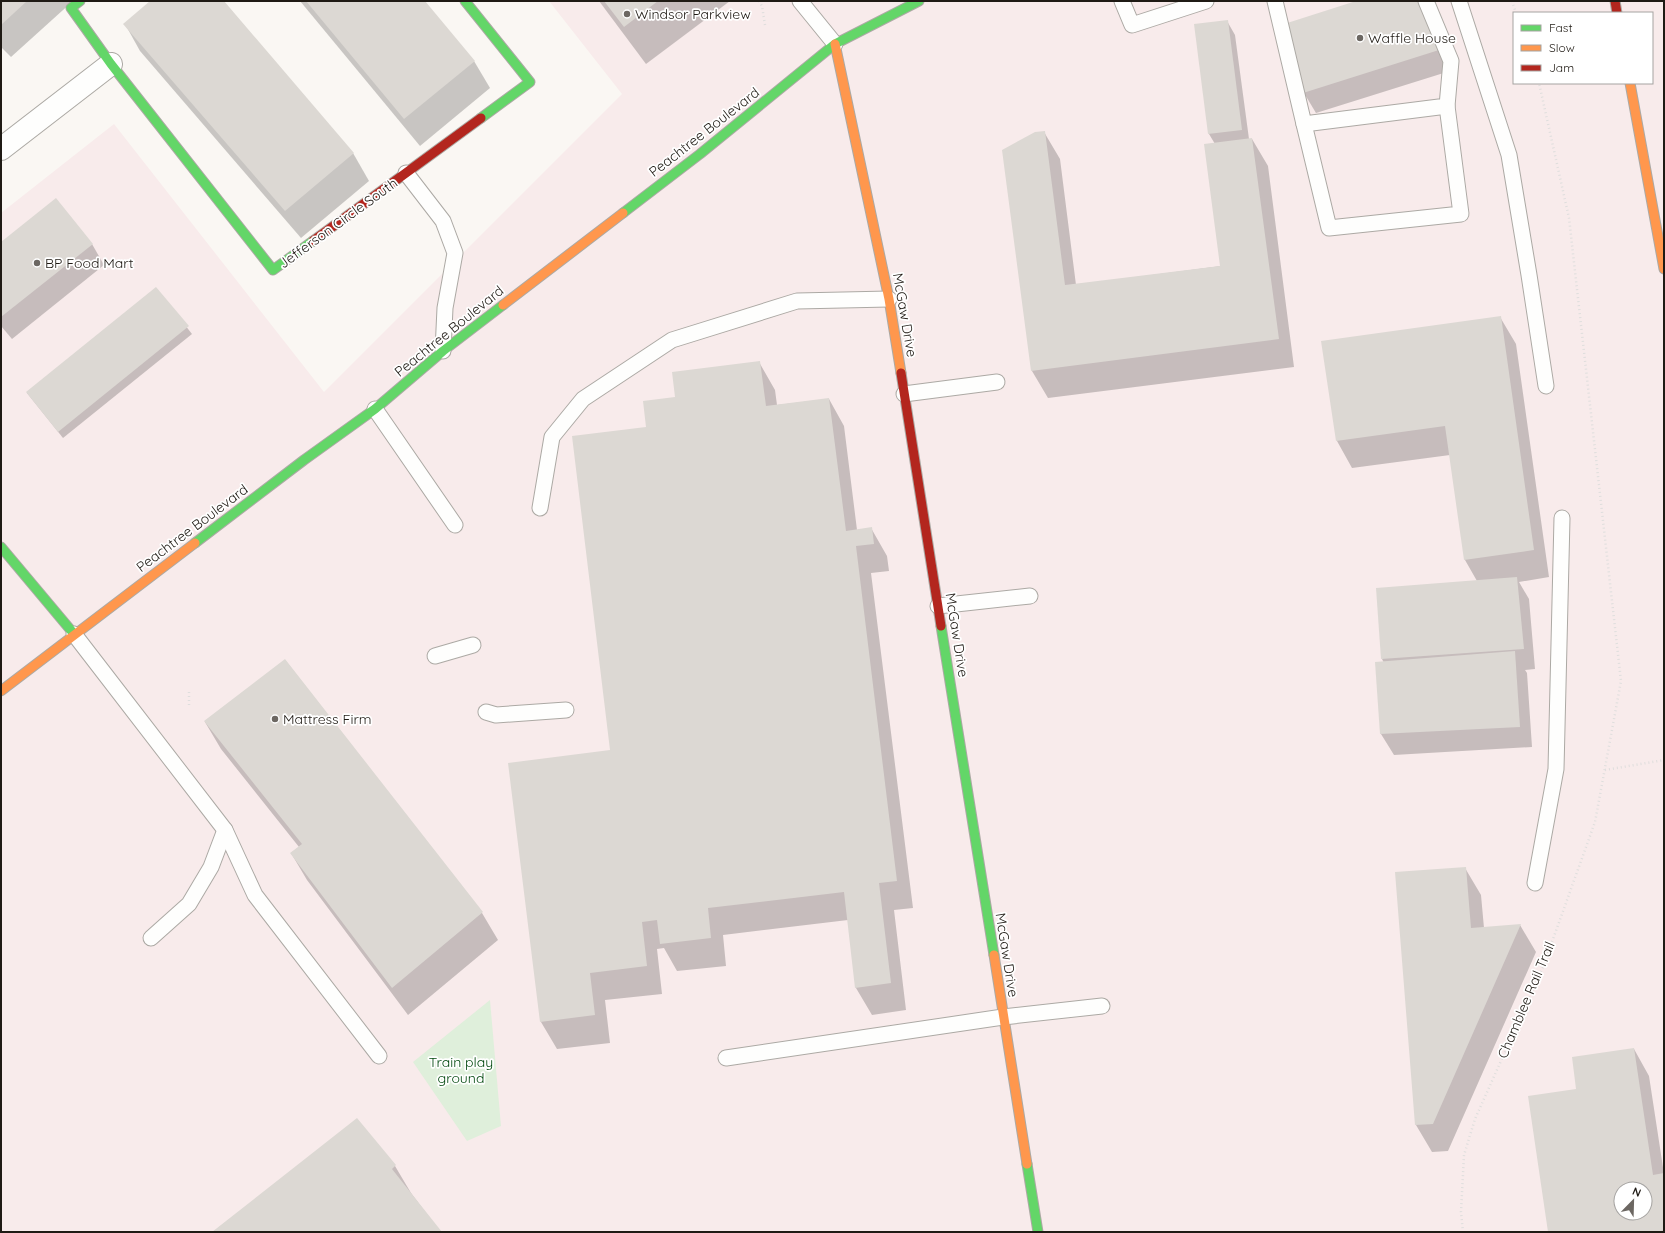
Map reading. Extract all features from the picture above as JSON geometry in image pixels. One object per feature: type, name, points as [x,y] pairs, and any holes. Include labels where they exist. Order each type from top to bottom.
[{"type":"main road","name":"Jefferson Circle South","points":[[80,1],[71,8],[111,64],[273,270],[530,82],[465,1]]},
{"type":"main road","name":"Peachtree Boulevard","points":[[1,691],[304,460],[375,409],[443,351],[700,154],[835,44],[919,1]]},
{"type":"main road","points":[[1615,1],[1617,12]]},
{"type":"main road","name":"McGaw Drive","points":[[835,44],[889,299],[1038,1232]]},
{"type":"main road","points":[[1630,84],[1664,269]]},
{"type":"main road","points":[[1,547],[74,634]]},
{"type":"street","points":[[1,150],[111,64]]},
{"type":"lane","points":[[800,1],[835,44]]},
{"type":"lane","points":[[1122,1],[1132,25],[1206,1]]},
{"type":"lane","points":[[1275,1],[1329,228],[1462,214],[1447,106],[1452,60],[1426,1]]},
{"type":"lane","points":[[1459,1],[1509,155],[1546,386]]},
{"type":"lane","points":[[1304,124],[1447,106]]},
{"type":"lane","points":[[406,173],[443,221],[455,253],[445,308],[443,351]]},
{"type":"lane","points":[[540,508],[552,437],[583,399],[672,340],[797,301],[889,299]]},
{"type":"lane","points":[[904,394],[997,382]]},
{"type":"lane","points":[[375,409],[455,525]]},
{"type":"lane","points":[[1535,883],[1556,769],[1562,518]]},
{"type":"lane","points":[[938,606],[1030,596]]},
{"type":"lane","points":[[74,634],[225,830],[254,895],[379,1056]]},
{"type":"lane","points":[[434,656],[474,645]]},
{"type":"lane","points":[[486,712],[496,715],[566,710]]},
{"type":"lane","points":[[151,938],[189,904],[211,867],[225,830]]},
{"type":"lane","points":[[726,1058],[1003,1017],[1102,1006]]},
{"type":"path","points":[[759,1],[762,6],[765,25]]},
{"type":"path","points":[[1512,1],[1516,12]]},
{"type":"path","name":"Chamblee Rail Trail","points":[[1463,1232],[1461,1212],[1464,1156],[1475,1119],[1542,966],[1595,822],[1621,681],[1569,218],[1539,84]]},
{"type":"path","points":[[189,706],[190,689]]},
{"type":"path","points":[[1605,770],[1664,760]]},
{"type":"shaded area","points":[[549,1],[1664,1],[1664,1232],[1,1232],[1,213],[114,124],[324,392],[622,94]]},
{"type":"green space","name":"Train play ground","points":[[490,1000],[501,1126],[467,1141],[413,1062]]},
{"type":"building","points":[[1,1],[27,1],[1,25]]},
{"type":"building","points":[[150,1],[224,1],[354,153],[285,211],[123,24]]},
{"type":"building","points":[[306,1],[425,1],[475,61],[404,119]]},
{"type":"building","name":"Windsor Parkview","points":[[604,1],[658,1],[624,27]]},
{"type":"building","name":"Waffle House","points":[[1356,1],[1423,1],[1439,50],[1303,93],[1281,25]]},
{"type":"building","points":[[1228,20],[1242,130],[1208,134],[1194,24]]},
{"type":"building","points":[[1045,131],[1065,285],[1220,266],[1204,144],[1252,138],[1279,339],[1031,371],[1002,150],[1035,132]]},
{"type":"building","points":[[56,198],[93,244],[1,317],[1,242]]},
{"type":"building","points":[[156,287],[189,326],[58,432],[26,392]]},
{"type":"building","points":[[1501,316],[1534,550],[1464,560],[1445,426],[1336,441],[1321,341]]},
{"type":"building","points":[[760,361],[766,406],[829,398],[846,531],[872,527],[874,544],[856,546],[897,881],[879,883],[891,983],[855,988],[844,892],[708,908],[711,938],[660,944],[657,920],[642,922],[647,966],[590,973],[595,1015],[540,1022],[508,763],[610,750],[572,436],[646,427],[643,401],[675,397],[672,372]]},
{"type":"building","points":[[1517,577],[1524,649],[1381,659],[1376,588]]},
{"type":"building","points":[[1515,651],[1520,727],[1380,734],[1375,662]]},
{"type":"building","points":[[285,659],[483,912],[392,988],[290,853],[302,844],[204,721]]},
{"type":"building","points":[[1466,867],[1471,928],[1521,924],[1433,1124],[1415,1125],[1395,872]]},
{"type":"building","points":[[1634,1048],[1653,1175],[1664,1173],[1664,1230],[1661,1232],[1548,1232],[1528,1096],[1576,1089],[1572,1057]]},
{"type":"building","points":[[357,1118],[396,1165],[392,1169],[442,1232],[212,1232]]},
{"type":"traffic: fast","points":[[80,1],[71,8],[111,64],[273,270],[313,241]]},
{"type":"traffic: fast","points":[[465,1],[530,82],[481,118]]},
{"type":"traffic: fast","points":[[623,213],[700,154],[835,44],[919,1]]},
{"type":"traffic: fast","points":[[195,543],[304,460],[375,409],[443,351],[503,305]]},
{"type":"traffic: fast","points":[[1,547],[74,634]]},
{"type":"traffic: fast","points":[[941,626],[994,955]]},
{"type":"traffic: fast","points":[[1027,1164],[1038,1232]]},
{"type":"traffic: slow","points":[[835,44],[889,299],[901,373]]},
{"type":"traffic: slow","points":[[1630,84],[1664,269]]},
{"type":"traffic: slow","points":[[503,305],[623,213]]},
{"type":"traffic: slow","points":[[1,691],[195,543]]},
{"type":"traffic: slow","points":[[994,955],[1027,1164]]},
{"type":"traffic: jam","points":[[1615,1],[1617,12]]},
{"type":"traffic: jam","points":[[313,241],[481,118]]},
{"type":"traffic: jam","points":[[901,373],[941,626]]},
{"type":"place","name":"Windsor Parkview","points":[[627,14]]},
{"type":"place","name":"Waffle House","points":[[1360,38]]},
{"type":"place","name":"BP Food Mart","points":[[37,263]]},
{"type":"place","name":"Mattress Firm","points":[[275,719]]}]
